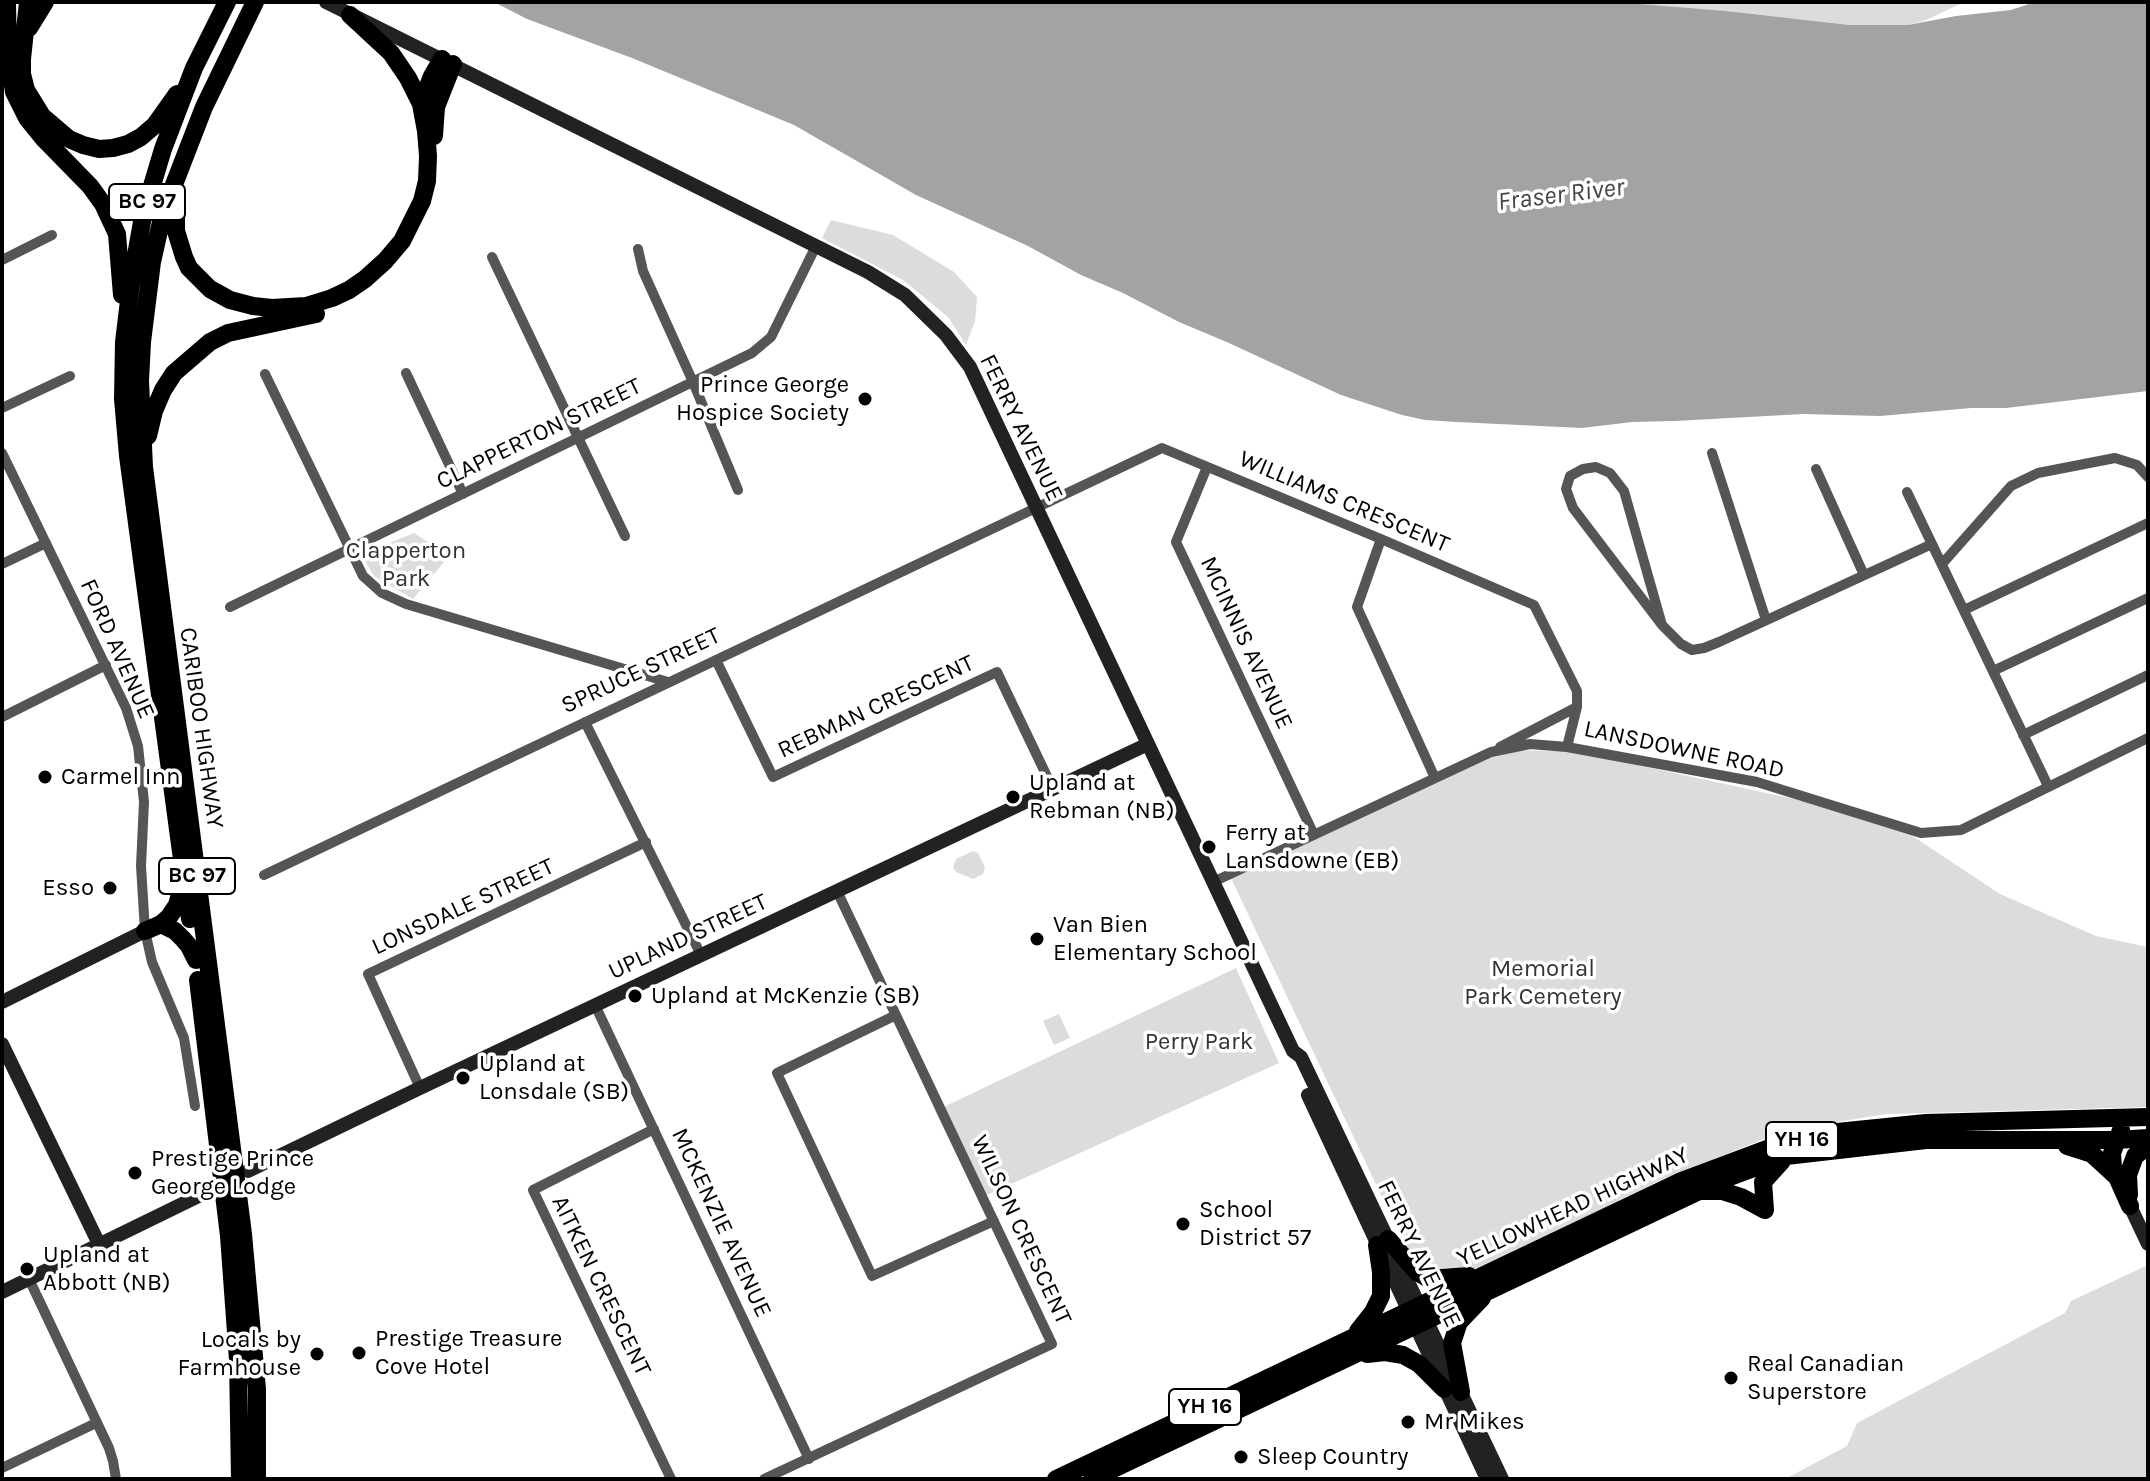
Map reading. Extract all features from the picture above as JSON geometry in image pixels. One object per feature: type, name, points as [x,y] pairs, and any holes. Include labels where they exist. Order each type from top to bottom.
[{"type":"highway","points":[[7,2],[8,54],[14,92],[27,118],[90,186],[103,204],[117,234],[124,342]]},
{"type":"highway","points":[[28,2],[22,74],[26,90],[42,116],[69,139],[83,145],[113,148],[141,137],[155,125],[194,68]]},
{"type":"highway","points":[[24,38],[45,2]]},
{"type":"highway","name":"CARIBOO HIGHWAY","points":[[227,2],[194,68],[163,149],[143,216],[124,342],[123,399],[196,960],[229,1236],[238,1360],[253,1479]]},
{"type":"highway","name":"CARIBOO HIGHWAY","points":[[253,1479],[257,1389],[243,1234],[140,418],[142,342],[152,262],[163,213],[204,107],[255,2]]},
{"type":"highway","points":[[176,180],[175,219],[179,245],[189,268],[210,289],[230,300],[272,308],[306,306],[332,298],[365,279],[385,261],[414,220],[427,181],[428,156],[421,104],[391,53],[350,15]]},
{"type":"highway","points":[[421,104],[432,76],[447,62]]},
{"type":"highway","points":[[144,467],[147,439],[163,390],[174,373],[192,356],[228,333],[304,318],[352,300],[371,287],[405,251],[419,228],[434,180],[436,152],[433,126],[447,62]]},
{"type":"highway","points":[[153,928],[177,905],[184,880]]},
{"type":"highway","points":[[153,928],[175,931],[196,960]]},
{"type":"highway","points":[[2130,1206],[2113,1168],[2112,1153],[2126,1125],[2145,1118]]},
{"type":"highway","name":"YELLOWHEAD HIGHWAY","points":[[1092,1479],[1352,1356],[1417,1315],[1679,1182],[1775,1146],[1837,1132],[1926,1123],[2145,1118]]},
{"type":"highway","name":"YELLOWHEAD HIGHWAY","points":[[1488,1281],[1708,1185],[1786,1156],[1926,1140],[2148,1138]]},
{"type":"highway","points":[[2046,1140],[2092,1154],[2117,1178]]},
{"type":"highway","points":[[2130,1206],[2128,1175],[2135,1156],[2148,1146]]},
{"type":"highway","points":[[1699,1191],[1722,1191],[1765,1210],[1763,1182],[1786,1156]]},
{"type":"highway","points":[[1382,1242],[1429,1279],[1488,1281]]},
{"type":"highway","points":[[1355,1335],[1381,1296],[1382,1242]]},
{"type":"highway","points":[[1452,1391],[1452,1343],[1459,1322],[1488,1281]]},
{"type":"highway","name":"YELLOWHEAD HIGHWAY","points":[[1056,1479],[1355,1335],[1417,1315]]},
{"type":"highway","points":[[1352,1356],[1385,1352],[1403,1355],[1452,1391]]},
{"type":"main road","name":"FERRY AVENUE","points":[[326,2],[868,272],[905,295],[946,335],[970,367],[1293,1051],[1301,1057],[1382,1242],[1452,1391],[1487,1479]]},
{"type":"main road","name":"UPLAND STREET","points":[[248,1171],[1148,744]]},
{"type":"main road","points":[[2,1002],[153,928]]},
{"type":"main road","points":[[2,1044],[99,1244]]},
{"type":"main road","points":[[2,1292],[213,1189]]},
{"type":"main road","points":[[2130,1206],[2148,1244]]},
{"type":"main road","name":"FERRY AVENUE","points":[[1452,1391],[1502,1479]]},
{"type":"street","points":[[2,260],[52,235]]},
{"type":"street","name":"CLAPPERTON STREET","points":[[230,607],[752,353],[771,337],[816,246]]},
{"type":"street","points":[[638,249],[643,271],[738,490]]},
{"type":"street","points":[[492,257],[625,536]]},
{"type":"street","points":[[406,373],[463,494]]},
{"type":"street","points":[[265,374],[363,576],[382,593],[406,604],[668,682]]},
{"type":"street","points":[[2,408],[70,376]]},
{"type":"street","name":"WILLIAMS CRESCENT","points":[[1038,509],[1162,448],[1534,605],[1577,691],[1577,707]]},
{"type":"street","name":"FORD AVENUE","points":[[2,453],[126,708],[138,746],[144,802],[141,866],[153,928],[152,962],[184,1038],[195,1106]]},
{"type":"street","points":[[1712,453],[1766,620]]},
{"type":"street","points":[[1942,564],[2011,486],[2038,473],[2115,458],[2137,465],[2148,477]]},
{"type":"street","name":"MCINNIS AVENUE","points":[[1207,467],[1176,542],[1314,835]]},
{"type":"street","points":[[1662,625],[1624,491],[1610,473],[1596,467],[1570,476],[1566,489],[1573,508],[1662,625],[1681,644],[1692,650],[1704,648],[1932,544]]},
{"type":"street","points":[[1816,469],[1864,575]]},
{"type":"street","points":[[1907,492],[2048,786]]},
{"type":"street","name":"SPRUCE STREET","points":[[264,875],[1038,509]]},
{"type":"street","points":[[1964,610],[2148,523]]},
{"type":"street","points":[[1381,539],[1357,607],[1435,778]]},
{"type":"street","points":[[2,564],[46,543]]},
{"type":"street","points":[[1993,671],[2148,598]]},
{"type":"street","name":"REBMAN CRESCENT","points":[[716,660],[773,777],[997,672],[1053,789]]},
{"type":"street","points":[[2,717],[106,665]]},
{"type":"street","points":[[2023,735],[2148,675]]},
{"type":"street","points":[[1567,747],[1577,707]]},
{"type":"street","points":[[1491,752],[1577,707]]},
{"type":"street","points":[[585,722],[701,955]]},
{"type":"street","name":"LANSDOWNE ROAD","points":[[1213,882],[1491,752],[1530,744],[1567,747],[1757,782],[1921,833],[1961,830],[2148,738]]},
{"type":"street","name":"LONSDALE STREET","points":[[420,1088],[368,974],[646,842]]},
{"type":"street","name":"WILSON CRESCENT","points":[[809,1459],[1052,1344],[837,891]]},
{"type":"street","name":"MCKENZIE AVENUE","points":[[595,1005],[809,1459]]},
{"type":"street","points":[[896,1015],[777,1073],[872,1276],[994,1221]]},
{"type":"street","name":"AITKEN CRESCENT","points":[[654,1129],[533,1190],[671,1479]]},
{"type":"street","points":[[29,1279],[113,1461],[116,1479]]},
{"type":"street","points":[[2,1468],[96,1423]]},
{"type":"street","points":[[764,1479],[809,1459]]},
{"type":"green space","points":[[1617,2],[1964,2],[1908,25],[1850,25]]},
{"type":"green space","points":[[831,220],[893,235],[954,272],[977,297],[975,321],[966,345],[948,317],[903,280],[822,238]]},
{"type":"green space","name":"Clapperton Park","points":[[414,533],[449,556],[413,599],[374,576],[365,561],[372,550]]},
{"type":"green space","name":"Memorial Park Cemetery","points":[[1489,750],[1573,751],[1826,806],[1908,833],[2000,894],[2096,936],[2148,947],[2148,1107],[1886,1114],[1787,1130],[1663,1179],[1480,1268],[1447,1274],[1430,1268],[1408,1252],[1230,876]]},
{"type":"green space","points":[[973,851],[978,853],[985,868],[983,874],[973,879],[956,872],[953,867],[956,859]]},
{"type":"green space","name":"Perry Park","points":[[1236,968],[1279,1063],[978,1199],[935,1111]]},
{"type":"green space","points":[[1059,1014],[1070,1038],[1054,1045],[1043,1021]]},
{"type":"green space","points":[[2148,1265],[2148,1479],[1785,1479],[1847,1446],[1857,1423],[2065,1313],[2071,1301]]},
{"type":"water","name":"Fraser River","points":[[494,2],[1617,2],[1850,25],[1908,25],[2011,10],[2035,2],[2148,2],[2148,391],[2006,408],[1880,416],[1803,414],[1632,422],[1582,428],[1425,420],[1402,415],[1341,395],[1179,322],[1028,246],[916,195],[794,125],[632,58],[527,19]]},
{"type":"place","name":"Prince George Hospice Society","points":[[865,399]]},
{"type":"place","name":"Carmel Inn","points":[[45,777]]},
{"type":"place","name":"Upland at Rebman (NB)","points":[[1013,797]]},
{"type":"place","name":"Ferry at Lansdowne (EB)","points":[[1209,847]]},
{"type":"place","name":"Esso","points":[[110,888]]},
{"type":"place","name":"Van Bien Elementary School","points":[[1037,939]]},
{"type":"place","name":"Upland at McKenzie (SB)","points":[[635,996]]},
{"type":"place","name":"Upland at Lonsdale (SB)","points":[[463,1078]]},
{"type":"place","name":"Prestige Prince George Lodge","points":[[135,1173]]},
{"type":"place","name":"School District 57","points":[[1183,1224]]},
{"type":"place","name":"Upland at Abbott (NB)","points":[[27,1269]]},
{"type":"place","name":"Prestige Treasure Cove Hotel","points":[[359,1353]]},
{"type":"place","name":"Locals by Farmhouse","points":[[317,1354]]},
{"type":"place","name":"Real Canadian Superstore","points":[[1731,1378]]},
{"type":"place","name":"Mr Mikes","points":[[1408,1422]]},
{"type":"place","name":"Sleep Country","points":[[1241,1457]]}]
